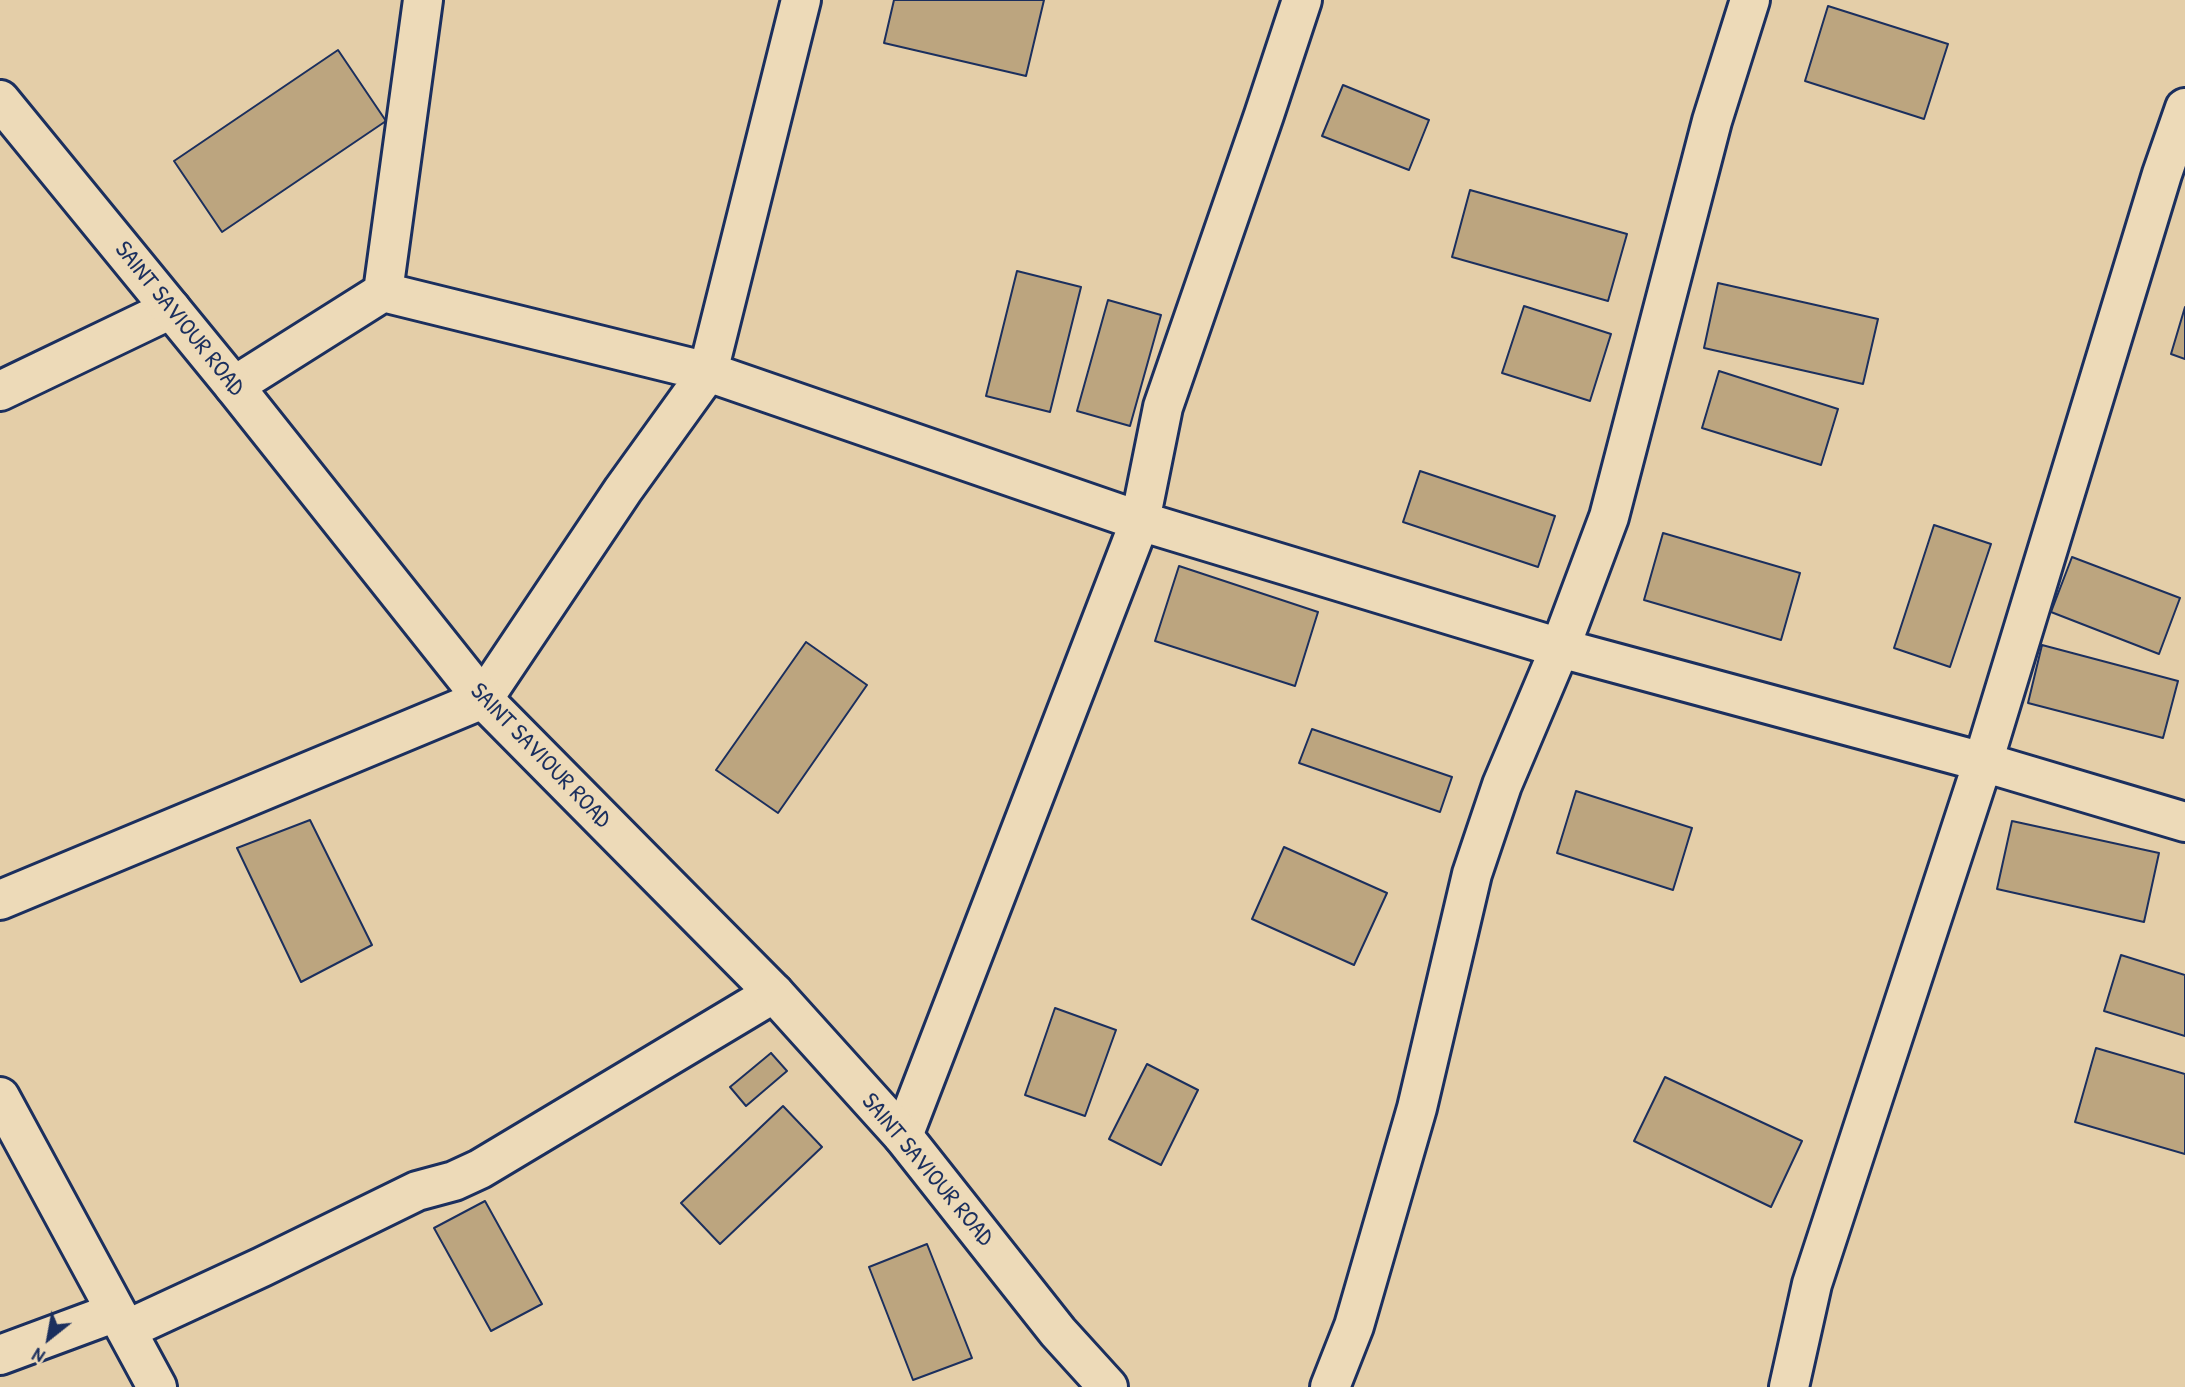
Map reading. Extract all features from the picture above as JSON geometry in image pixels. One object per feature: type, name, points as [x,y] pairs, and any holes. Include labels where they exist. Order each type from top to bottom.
[{"type":"street","points":[[383,292],[423,0]]},
{"type":"street","points":[[0,900],[483,699],[623,490],[708,372],[801,0]]},
{"type":"street","points":[[903,1136],[1140,521],[1163,407],[1301,0]]},
{"type":"street","points":[[1330,1387],[1354,1326],[1417,1108],[1472,874],[1502,785],[1560,648],[1609,517],[1712,121],[1750,0]]},
{"type":"street","name":"SAINT SAVIOUR ROAD","points":[[0,100],[234,386],[483,699],[774,993],[903,1136],[1058,1332],[1108,1387]]},
{"type":"street","points":[[1789,1387],[1812,1284],[1983,762],[2162,174],[2185,108]]},
{"type":"street","points":[[234,386],[383,292],[708,372],[1140,521],[1560,648],[1983,762],[2185,822]]},
{"type":"street","points":[[0,391],[171,309]]},
{"type":"street","points":[[0,1355],[121,1321],[262,1267],[417,1191],[454,1181],[480,1169],[774,993]]},
{"type":"street","points":[[0,1097],[157,1387]]},
{"type":"building","points":[[894,0],[1044,0],[1026,76],[884,43]]},
{"type":"building","points":[[1828,6],[1948,44],[1924,119],[1805,81]]},
{"type":"building","points":[[338,50],[386,121],[222,232],[174,161]]},
{"type":"building","points":[[1343,85],[1429,120],[1409,170],[1322,136]]},
{"type":"building","points":[[1470,190],[1627,234],[1608,301],[1452,257]]},
{"type":"building","points":[[1017,271],[1081,287],[1050,412],[986,396]]},
{"type":"building","points":[[1718,283],[1878,319],[1863,384],[1704,348]]},
{"type":"building","points":[[1108,300],[1161,315],[1130,426],[1077,411]]},
{"type":"building","points":[[1524,306],[1611,334],[1590,401],[1502,373]]},
{"type":"building","points":[[2185,307],[2185,359],[2171,354]]},
{"type":"building","points":[[1719,371],[1838,409],[1821,465],[1702,428]]},
{"type":"building","points":[[1420,471],[1555,516],[1538,567],[1403,522]]},
{"type":"building","points":[[1934,525],[1991,544],[1950,667],[1894,648]]},
{"type":"building","points":[[1663,533],[1800,573],[1781,640],[1644,600]]},
{"type":"building","points":[[2072,557],[2180,598],[2159,654],[2051,612]]},
{"type":"building","points":[[1179,566],[1318,612],[1295,686],[1155,641]]},
{"type":"building","points":[[806,642],[867,685],[778,813],[716,770]]},
{"type":"building","points":[[2042,645],[2178,681],[2163,738],[2028,703]]},
{"type":"building","points":[[1312,729],[1452,777],[1440,812],[1299,763]]},
{"type":"building","points":[[1576,791],[1692,828],[1673,890],[1557,853]]},
{"type":"building","points":[[310,820],[372,945],[301,982],[237,848]]},
{"type":"building","points":[[2012,821],[2159,853],[2144,922],[1997,889]]},
{"type":"building","points":[[1284,847],[1387,893],[1354,965],[1252,919]]},
{"type":"building","points":[[2121,955],[2185,975],[2185,1036],[2104,1011]]},
{"type":"building","points":[[1055,1008],[1116,1030],[1085,1116],[1025,1095]]},
{"type":"building","points":[[2096,1048],[2185,1074],[2185,1154],[2075,1122]]},
{"type":"building","points":[[771,1053],[787,1071],[746,1106],[730,1087]]},
{"type":"building","points":[[1147,1064],[1198,1090],[1161,1165],[1109,1139]]},
{"type":"building","points":[[1665,1077],[1802,1141],[1771,1207],[1634,1141]]},
{"type":"building","points":[[783,1106],[822,1147],[720,1244],[681,1203]]},
{"type":"building","points":[[485,1201],[542,1304],[491,1331],[434,1228]]},
{"type":"building","points":[[927,1244],[972,1358],[913,1380],[869,1267]]}]
